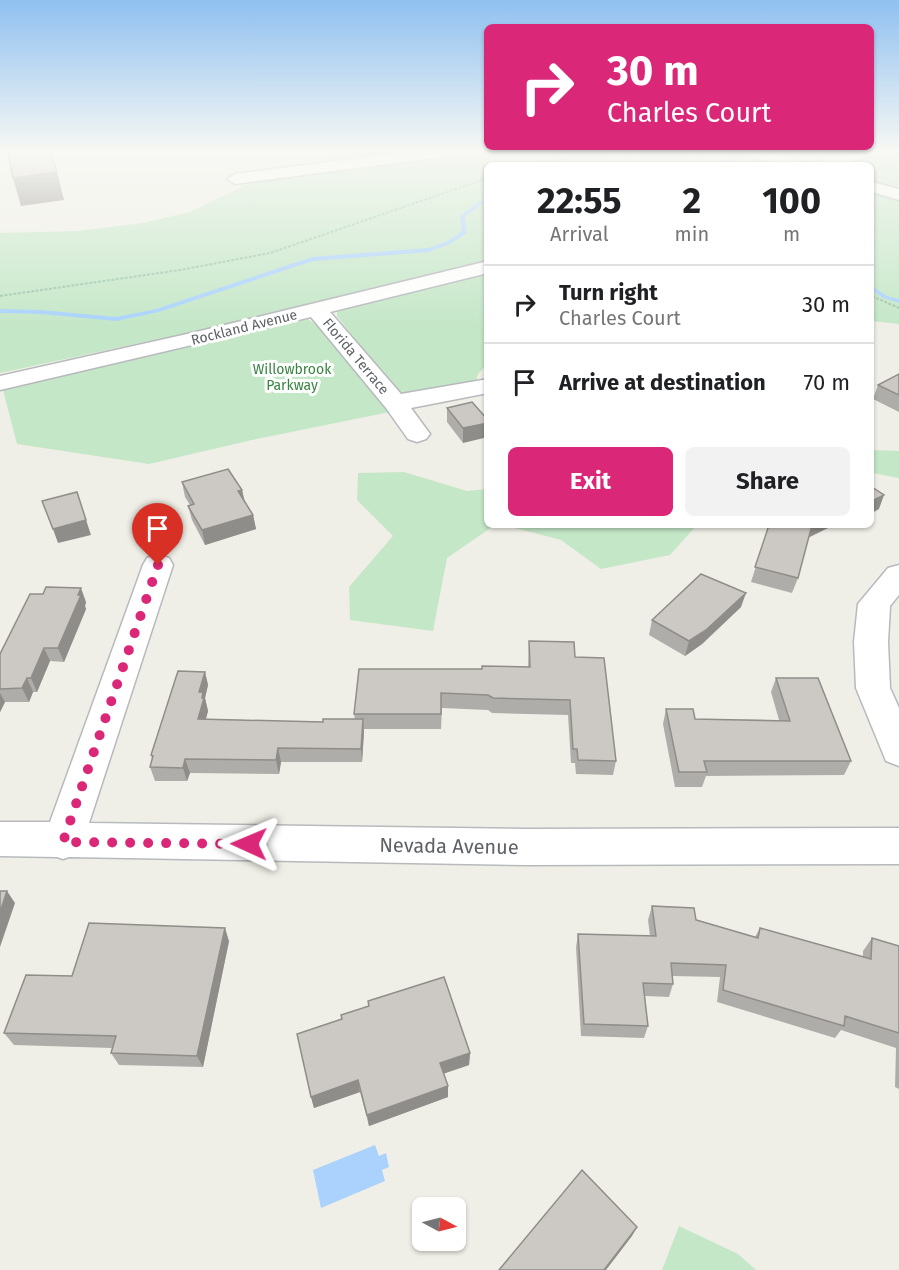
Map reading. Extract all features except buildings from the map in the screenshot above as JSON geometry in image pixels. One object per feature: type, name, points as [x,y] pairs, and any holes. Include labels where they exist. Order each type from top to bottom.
[{"type":"street","name":"Rockland Avenue","points":[[0,383],[196,339],[484,268]]},
{"type":"street","name":"Florida Terrace","points":[[316,309],[395,403],[417,434]]},
{"type":"street","name":"Florida Terrace","points":[[395,403],[484,387]]},
{"type":"street","points":[[63,842],[158,565]]},
{"type":"street","points":[[899,576],[874,604],[871,642],[873,688],[899,751]]},
{"type":"street","name":"Nevada Avenue","points":[[0,839],[63,842],[515,847],[899,846]]},
{"type":"path","points":[[0,296],[180,270],[270,253],[397,209]]},
{"type":"path","points":[[874,297],[899,308]]},
{"type":"green space","name":"Willowbrook Parkway","points":[[196,209],[484,209],[484,261],[192,332],[0,373],[0,233],[78,231],[143,223]]},
{"type":"green space","points":[[874,209],[899,209],[899,324],[874,321]]},
{"type":"green space","name":"Willowbrook Parkway","points":[[484,275],[484,367],[478,374],[475,385],[411,396],[398,394],[337,316],[337,312],[373,299]]},
{"type":"green space","name":"Willowbrook Parkway","points":[[308,319],[327,332],[390,412],[149,464],[17,444],[3,390]]},
{"type":"green space","points":[[874,450],[899,451],[899,478],[874,473]]},
{"type":"green space","points":[[404,472],[467,491],[484,489],[484,528],[491,528],[447,558],[433,631],[350,620],[349,587],[393,536],[357,500],[358,473]]},
{"type":"green space","points":[[515,528],[694,528],[670,555],[601,569],[561,540]]},
{"type":"green space","points":[[679,1226],[738,1254],[756,1270],[662,1270]]},
{"type":"water","points":[[375,1145],[379,1156],[386,1153],[389,1167],[382,1170],[385,1181],[321,1208],[313,1170]]},
{"type":"waterway","points":[[0,311],[41,312],[116,319],[157,311],[312,259],[429,250],[448,243],[465,232],[462,217],[472,209]]},
{"type":"waterway","points":[[874,289],[885,297],[899,301]]},
{"type":"route","points":[[158,565],[63,842],[249,844]]}]
